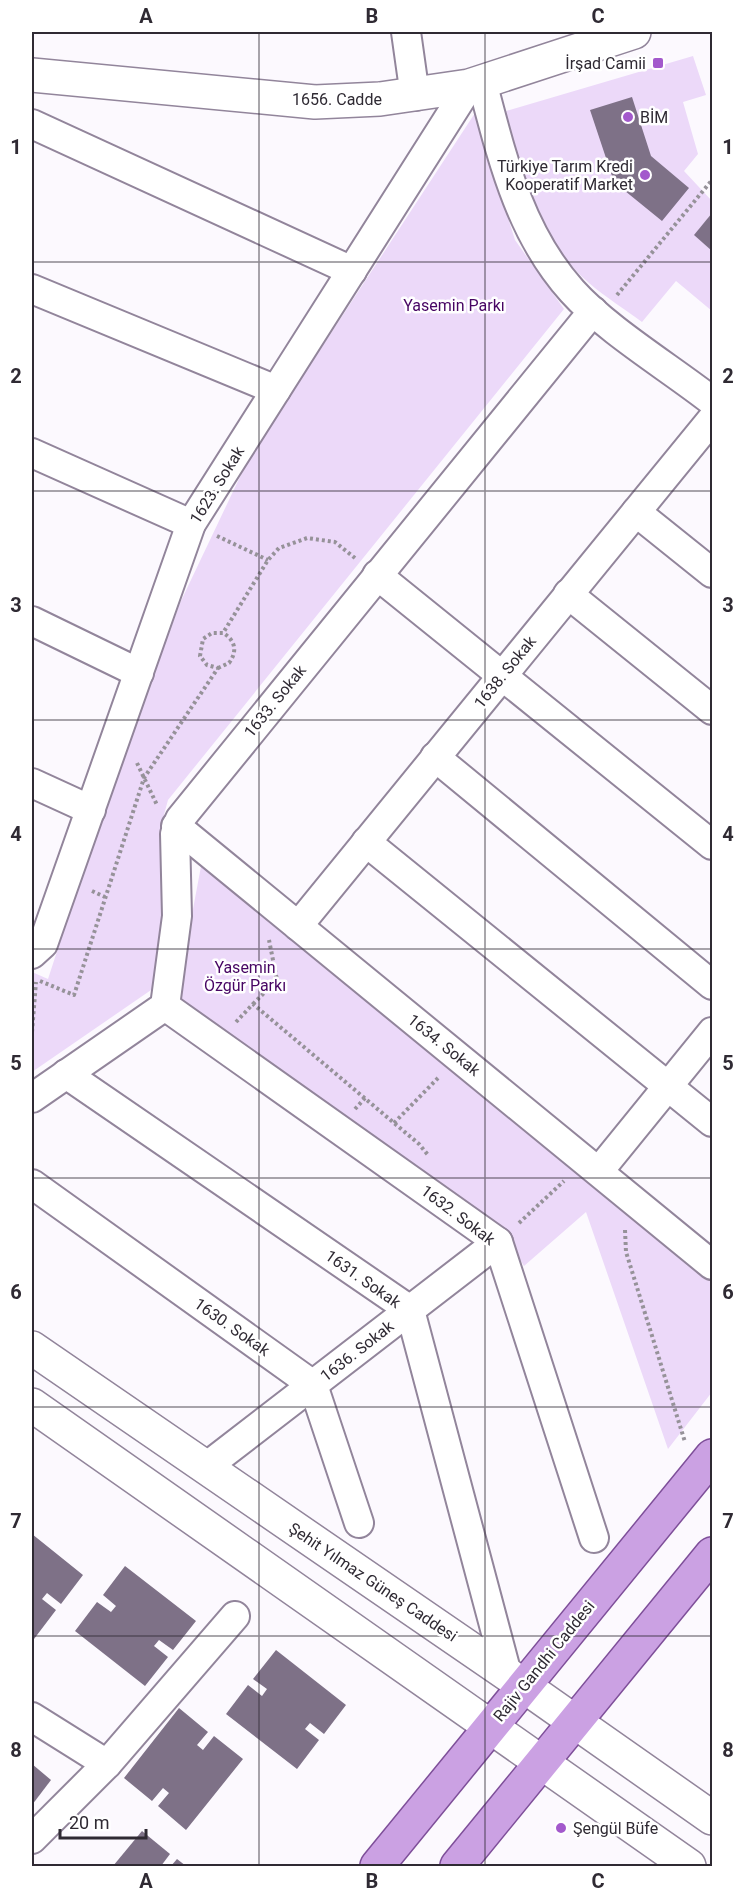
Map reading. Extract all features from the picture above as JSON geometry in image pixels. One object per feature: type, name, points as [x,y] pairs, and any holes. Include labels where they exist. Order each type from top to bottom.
[{"type":"main road","name":"1656. Cadde","points":[[32,75],[315,102],[415,96],[476,84],[634,32]]},
{"type":"main road","name":"Şehit Yılmaz Güneş Caddesi","points":[[32,1348],[516,1680],[712,1818]]},
{"type":"main road","points":[[32,1405],[689,1866]]},
{"type":"main road","name":"Rajiv Gandhi Caddesi","points":[[377,1866],[490,1728],[516,1680],[704,1466]]},
{"type":"main road","points":[[457,1866],[712,1554]]},
{"type":"street","points":[[406,32],[415,96]]},
{"type":"street","points":[[476,84],[525,220],[555,270],[596,313],[712,400]]},
{"type":"street","name":"1623. Sokak","points":[[32,954],[43,944],[191,524],[352,271],[476,84]]},
{"type":"street","points":[[32,124],[352,271]]},
{"type":"street","points":[[32,289],[276,390]]},
{"type":"street","name":"1633. Sokak","points":[[176,826],[377,575],[596,313]]},
{"type":"street","name":"1638. Sokak","points":[[298,926],[712,419]]},
{"type":"street","points":[[32,453],[191,524]]},
{"type":"street","points":[[636,512],[712,573]]},
{"type":"street","points":[[377,575],[712,845]]},
{"type":"street","points":[[568,594],[712,710]]},
{"type":"street","points":[[32,621],[139,673]]},
{"type":"street","points":[[435,758],[712,985]]},
{"type":"street","points":[[32,783],[91,810]]},
{"type":"street","points":[[32,1098],[165,1006],[177,916],[176,826]]},
{"type":"street","name":"1634. Sokak","points":[[176,826],[712,1265]]},
{"type":"street","points":[[366,842],[712,1122]]},
{"type":"street","name":"1632. Sokak","points":[[165,1006],[498,1242],[594,1538]]},
{"type":"street","points":[[592,1167],[668,1086],[712,1032]]},
{"type":"street","name":"1631. Sokak","points":[[66,1074],[410,1310],[516,1680]]},
{"type":"street","name":"1630. Sokak","points":[[32,1184],[313,1385]]},
{"type":"street","name":"1636. Sokak","points":[[206,1467],[498,1242]]},
{"type":"street","points":[[313,1385],[359,1523]]},
{"type":"street","points":[[32,1839],[107,1764],[235,1616]]},
{"type":"street","points":[[32,1717],[107,1764]]},
{"type":"path","points":[[596,313],[712,180]]},
{"type":"path","points":[[191,524],[268,560]]},
{"type":"path","points":[[223,633],[268,560],[279,548],[307,538],[335,542],[377,575]]},
{"type":"path","points":[[32,1032],[36,980],[74,995],[144,778],[218,668],[229,663],[235,652],[233,640],[223,633],[207,635],[199,650],[203,661],[218,668]]},
{"type":"path","points":[[117,736],[134,758],[158,807],[176,826]]},
{"type":"path","points":[[216,1042],[277,980],[264,917],[273,905]]},
{"type":"path","points":[[253,1004],[419,1144],[434,1162]]},
{"type":"path","points":[[394,1123],[458,1057]]},
{"type":"path","points":[[498,1242],[592,1167]]},
{"type":"path","points":[[623,1192],[626,1251],[704,1466]]},
{"type":"green space","points":[[693,56],[706,95],[683,102],[698,154],[684,171],[712,201],[712,213],[695,235],[712,251],[712,311],[676,281],[642,322],[589,283],[556,247],[543,226],[524,182],[506,111]]},
{"type":"green space","name":"Yasemin Parkı","points":[[475,113],[515,240],[564,309],[168,800],[162,822],[164,916],[154,988],[32,1072],[32,972],[48,979],[95,835],[180,603],[248,460]]},
{"type":"green space","name":"Yasemin Özgür Parkı","points":[[202,861],[712,1278],[712,1392],[668,1449],[586,1212],[524,1266],[500,1227],[175,1005]]},
{"type":"building","points":[[632,97],[651,156],[689,188],[662,221],[614,182],[590,110]]},
{"type":"building","points":[[712,213],[712,251],[694,235]]},
{"type":"building","points":[[32,1534],[83,1575],[61,1604],[47,1593],[42,1599],[56,1610],[34,1639],[32,1637]]},
{"type":"building","points":[[125,1566],[196,1621],[173,1650],[159,1640],[154,1646],[168,1657],[145,1686],[75,1631],[97,1602],[111,1612],[116,1606],[103,1595]]},
{"type":"building","points":[[276,1650],[346,1705],[324,1734],[310,1723],[305,1729],[319,1740],[297,1769],[226,1714],[248,1685],[262,1696],[267,1689],[253,1679]]},
{"type":"building","points":[[179,1708],[208,1732],[197,1745],[203,1750],[214,1736],[243,1759],[186,1830],[158,1806],[169,1793],[163,1788],[152,1801],[124,1778]]},
{"type":"building","points":[[32,1764],[51,1780],[32,1805]]},
{"type":"building","points":[[142,1831],[170,1854],[161,1866],[113,1866]]},
{"type":"building","points":[[177,1859],[186,1866],[171,1866]]},
{"type":"place","name":"İrşad Camii","points":[[658,63]]},
{"type":"place","name":"BİM","points":[[628,117]]},
{"type":"place","name":"Türkiye Tarım Kredi Kooperatif Market","points":[[645,175]]},
{"type":"place","name":"Şengül Büfe","points":[[561,1828]]}]
